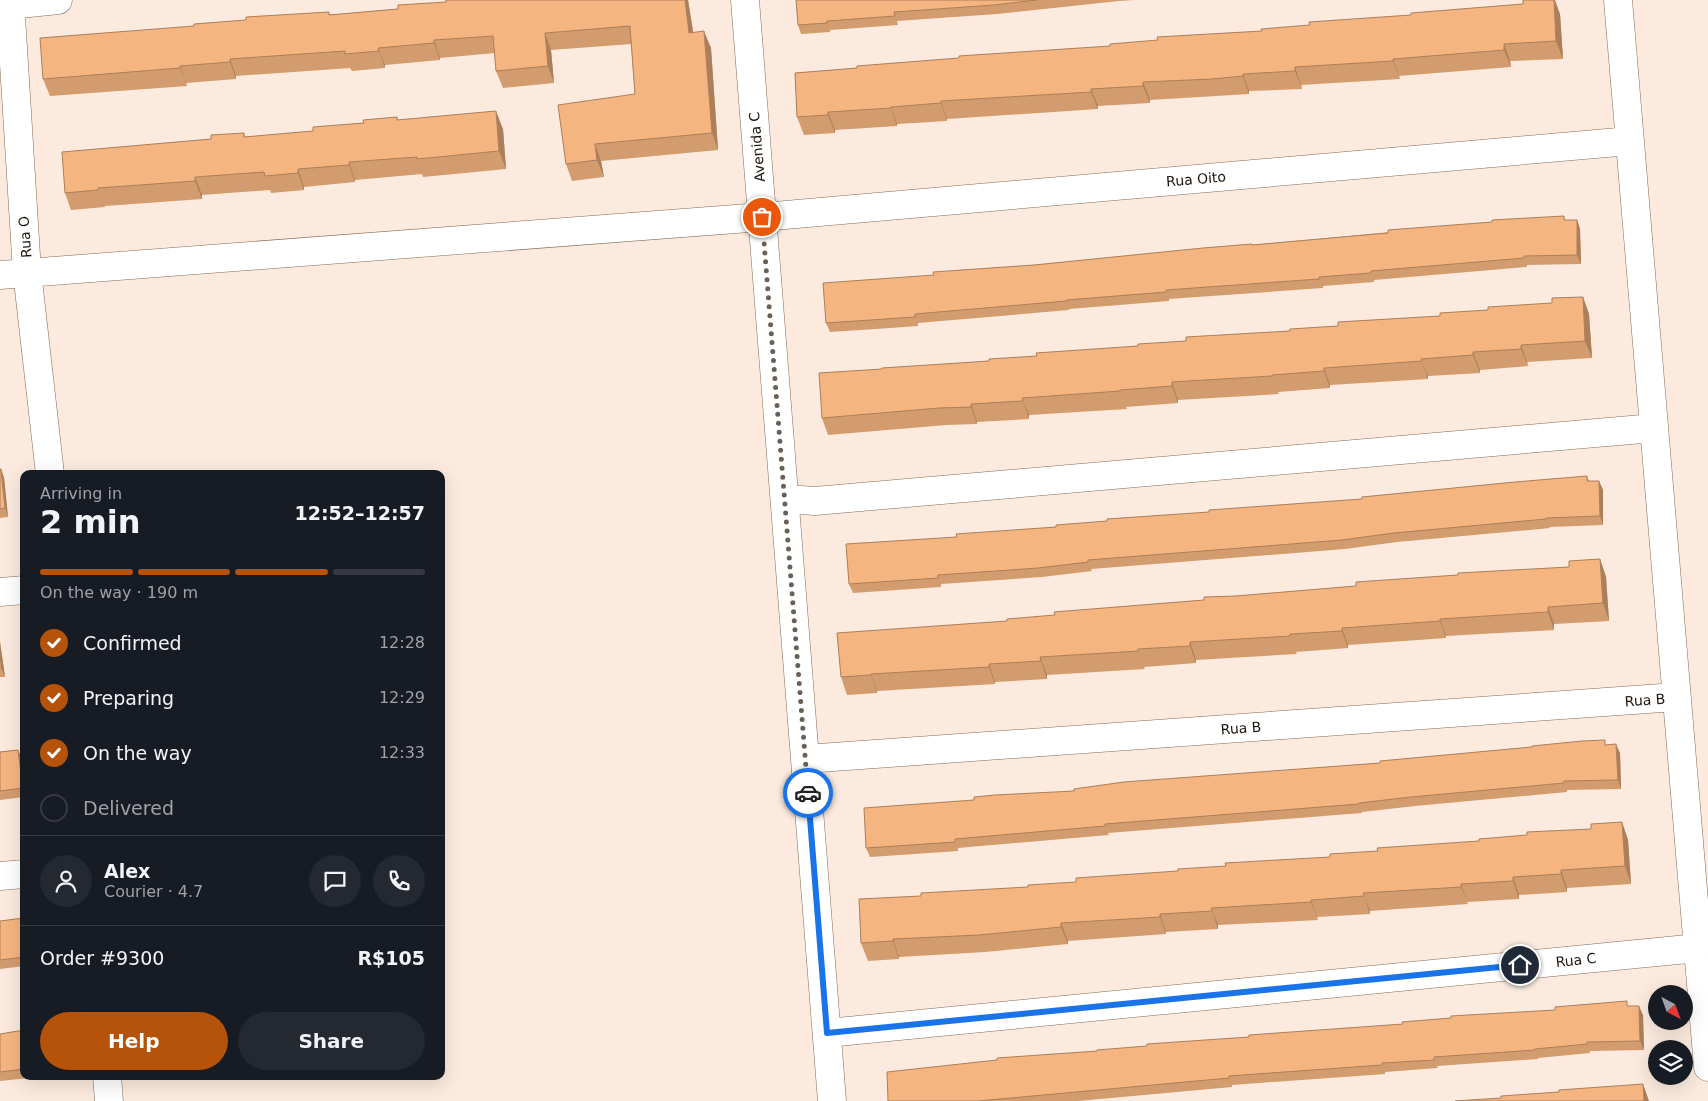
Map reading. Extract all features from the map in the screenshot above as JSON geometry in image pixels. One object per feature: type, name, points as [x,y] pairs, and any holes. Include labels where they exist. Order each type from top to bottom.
[{"type":"street","points":[[7,3],[58,0]]},
{"type":"street","name":"Avenida C","points":[[745,0],[832,1101]]},
{"type":"street","points":[[1618,0],[1708,1066]]},
{"type":"street","name":"Rua O","points":[[7,3],[27,272],[50,470]]},
{"type":"street","name":"Rua Oito","points":[[0,275],[762,217],[1630,141]]},
{"type":"street","points":[[785,499],[815,501],[1654,428]]},
{"type":"street","points":[[0,592],[20,590]]},
{"type":"street","name":"Rua B","points":[[805,759],[1676,697]]},
{"type":"street","points":[[0,876],[20,874]]},
{"type":"street","name":"Rua C","points":[[827,1033],[1698,948]]},
{"type":"street","points":[[107,1080],[109,1101]]},
{"type":"building","points":[[446,0],[685,0],[689,33],[704,31],[712,133],[595,144],[597,160],[566,164],[558,105],[635,94],[630,26],[545,33],[548,66],[496,71],[493,36],[434,40],[434,43],[378,48],[379,51],[345,54],[345,51],[230,59],[230,62],[180,66],[180,68],[43,79],[40,38],[194,26],[194,24],[246,20],[246,17],[329,12],[329,15],[398,9],[398,5],[446,2]]},
{"type":"building","points":[[796,0],[1037,0],[894,12],[895,16],[798,25]]},
{"type":"building","points":[[1523,0],[1554,0],[1556,41],[1504,44],[1504,50],[1393,59],[1393,61],[1295,67],[1295,71],[1243,74],[1243,76],[1212,79],[1143,82],[1143,86],[1091,89],[1091,92],[941,101],[941,103],[828,112],[828,115],[797,117],[795,73],[959,58],[959,56],[1110,46],[1110,44],[1158,40],[1157,37],[1262,31],[1261,29],[1310,25],[1309,22],[1411,15],[1411,13],[1523,4]]},
{"type":"building","points":[[496,111],[499,151],[417,159],[417,157],[349,162],[349,165],[298,169],[298,173],[265,176],[264,172],[195,177],[195,181],[98,188],[98,190],[65,193],[62,152],[211,139],[211,135],[244,133],[244,137],[313,131],[313,127],[364,123],[363,120],[397,117],[397,120]]},
{"type":"building","points":[[1564,216],[1564,220],[1577,220],[1577,255],[1524,256],[1524,258],[1371,271],[1371,273],[1319,277],[1319,279],[1166,290],[1166,292],[915,314],[915,317],[826,323],[823,283],[934,275],[933,272],[1034,265],[1203,248],[1388,233],[1388,230],[1492,222],[1492,220]]},
{"type":"building","points":[[1583,297],[1585,341],[1521,345],[1521,349],[1473,352],[1473,355],[1421,359],[1422,361],[1324,368],[1324,371],[1172,382],[1172,386],[1022,398],[1023,401],[971,404],[971,407],[822,418],[819,373],[989,361],[989,359],[1037,356],[1036,353],[1186,341],[1186,337],[1290,331],[1290,329],[1338,326],[1338,322],[1440,316],[1440,313],[1488,310],[1488,307],[1552,303],[1552,298]]},
{"type":"building","points":[[0,469],[5,508],[0,509]]},
{"type":"building","points":[[1587,476],[1587,481],[1599,481],[1600,516],[1546,518],[1342,540],[1088,560],[1088,562],[1038,568],[938,575],[938,578],[849,584],[846,544],[957,537],[956,534],[1056,527],[1056,525],[1107,521],[1107,519],[1362,499],[1362,497]]},
{"type":"building","points":[[1600,559],[1603,603],[1548,607],[1548,612],[1342,628],[1342,631],[1290,634],[1290,636],[1190,642],[1190,646],[1040,657],[1041,661],[989,664],[989,667],[841,677],[837,633],[1007,621],[1007,619],[1055,615],[1054,612],[1204,600],[1204,597],[1356,586],[1356,582],[1458,575],[1458,573],[1569,567],[1569,561]]},
{"type":"building","points":[[1605,740],[1605,745],[1616,744],[1618,780],[1564,781],[1564,783],[1411,797],[1359,804],[1105,824],[1105,826],[955,839],[955,842],[866,848],[864,808],[974,800],[974,797],[995,795],[1074,791],[1074,789],[1124,782],[1380,763],[1380,761]]},
{"type":"building","points":[[18,750],[20,788],[0,791],[0,752]]},
{"type":"building","points":[[1622,822],[1625,866],[1561,870],[1561,874],[1513,877],[1513,881],[1461,884],[1461,887],[1363,893],[1364,896],[1311,900],[1311,902],[1211,908],[1212,911],[1160,914],[1160,917],[1061,923],[1061,927],[861,943],[859,899],[921,896],[921,893],[1028,887],[1028,885],[1076,882],[1076,878],[1226,866],[1225,863],[1330,857],[1330,854],[1378,851],[1377,848],[1479,841],[1479,839],[1527,835],[1527,832],[1591,829],[1591,824]]},
{"type":"building","points":[[20,918],[20,958],[0,960],[0,921]]},
{"type":"building","points":[[1627,1001],[1627,1006],[1639,1006],[1640,1041],[1587,1042],[1587,1044],[1535,1050],[1434,1057],[1434,1060],[1229,1076],[1229,1078],[978,1101],[888,1101],[887,1072],[997,1060],[997,1058],[1097,1051],[1147,1046],[1147,1044],[1249,1037],[1249,1035],[1403,1024],[1402,1022],[1451,1018],[1451,1016],[1555,1010],[1555,1007]]},
{"type":"building","points":[[20,1031],[20,1070],[0,1072],[0,1034]]},
{"type":"building","points":[[1643,1084],[1644,1101],[1455,1101],[1559,1092],[1559,1090]]},
{"type":"way so far","points":[[762,217],[808,793]]},
{"type":"route","points":[[808,793],[827,1033],[1520,965]]}]
